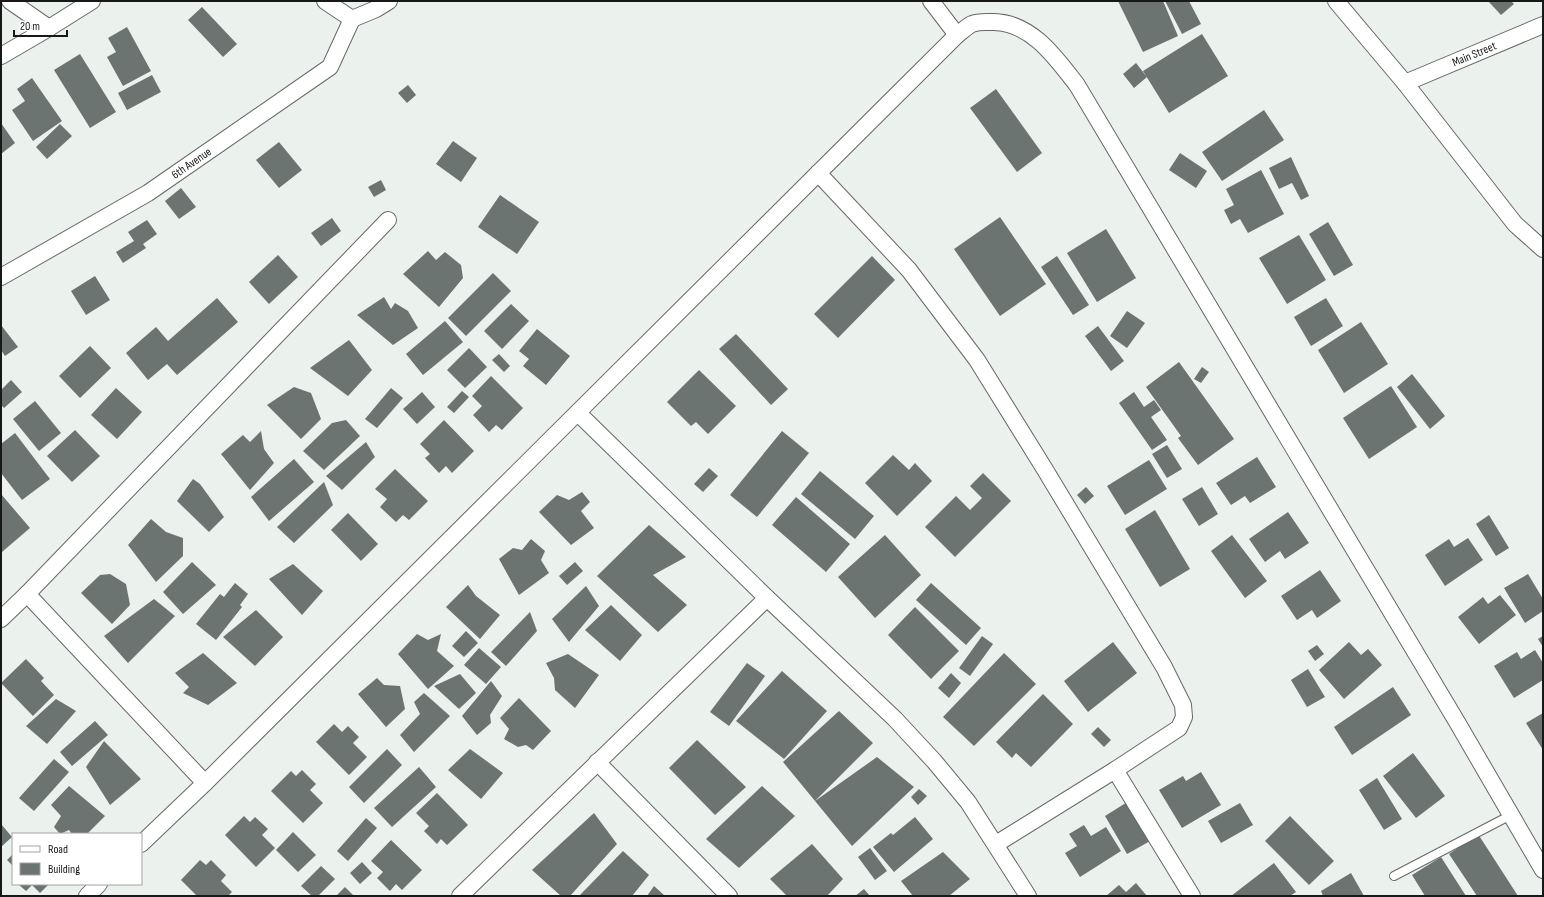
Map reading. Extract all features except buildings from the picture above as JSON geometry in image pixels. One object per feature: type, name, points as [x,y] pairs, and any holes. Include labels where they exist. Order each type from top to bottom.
[{"type":"street","points":[[10,1],[49,28]]},
{"type":"street","points":[[1,56],[92,1]]},
{"type":"street","points":[[325,1],[352,19],[376,9],[389,1]]},
{"type":"street","points":[[931,1],[957,35]]},
{"type":"street","points":[[1336,1],[1405,83],[1515,224],[1543,250]]},
{"type":"street","name":"6th Avenue","points":[[1,277],[148,193],[330,67],[352,19]]},
{"type":"street","points":[[142,843],[205,783],[957,35],[972,24],[1001,22],[1022,28],[1040,41],[1058,61],[1077,86],[1458,722],[1543,870]]},
{"type":"street","name":"Main Street","points":[[1405,83],[1543,25]]},
{"type":"street","points":[[818,173],[909,270],[977,360],[1164,667],[1183,705],[1184,717],[1179,728],[1115,770],[996,844]]},
{"type":"street","points":[[1,619],[27,594],[388,220]]},
{"type":"street","points":[[578,413],[767,598],[895,719],[934,761],[968,802],[1028,896]]},
{"type":"street","points":[[27,594],[205,783]]},
{"type":"street","points":[[460,896],[767,598]]},
{"type":"street","points":[[597,762],[729,896]]},
{"type":"street","points":[[1115,770],[1192,896]]},
{"type":"street","points":[[87,896],[98,885]]},
{"type":"lane","points":[[1394,876],[1511,815]]}]
